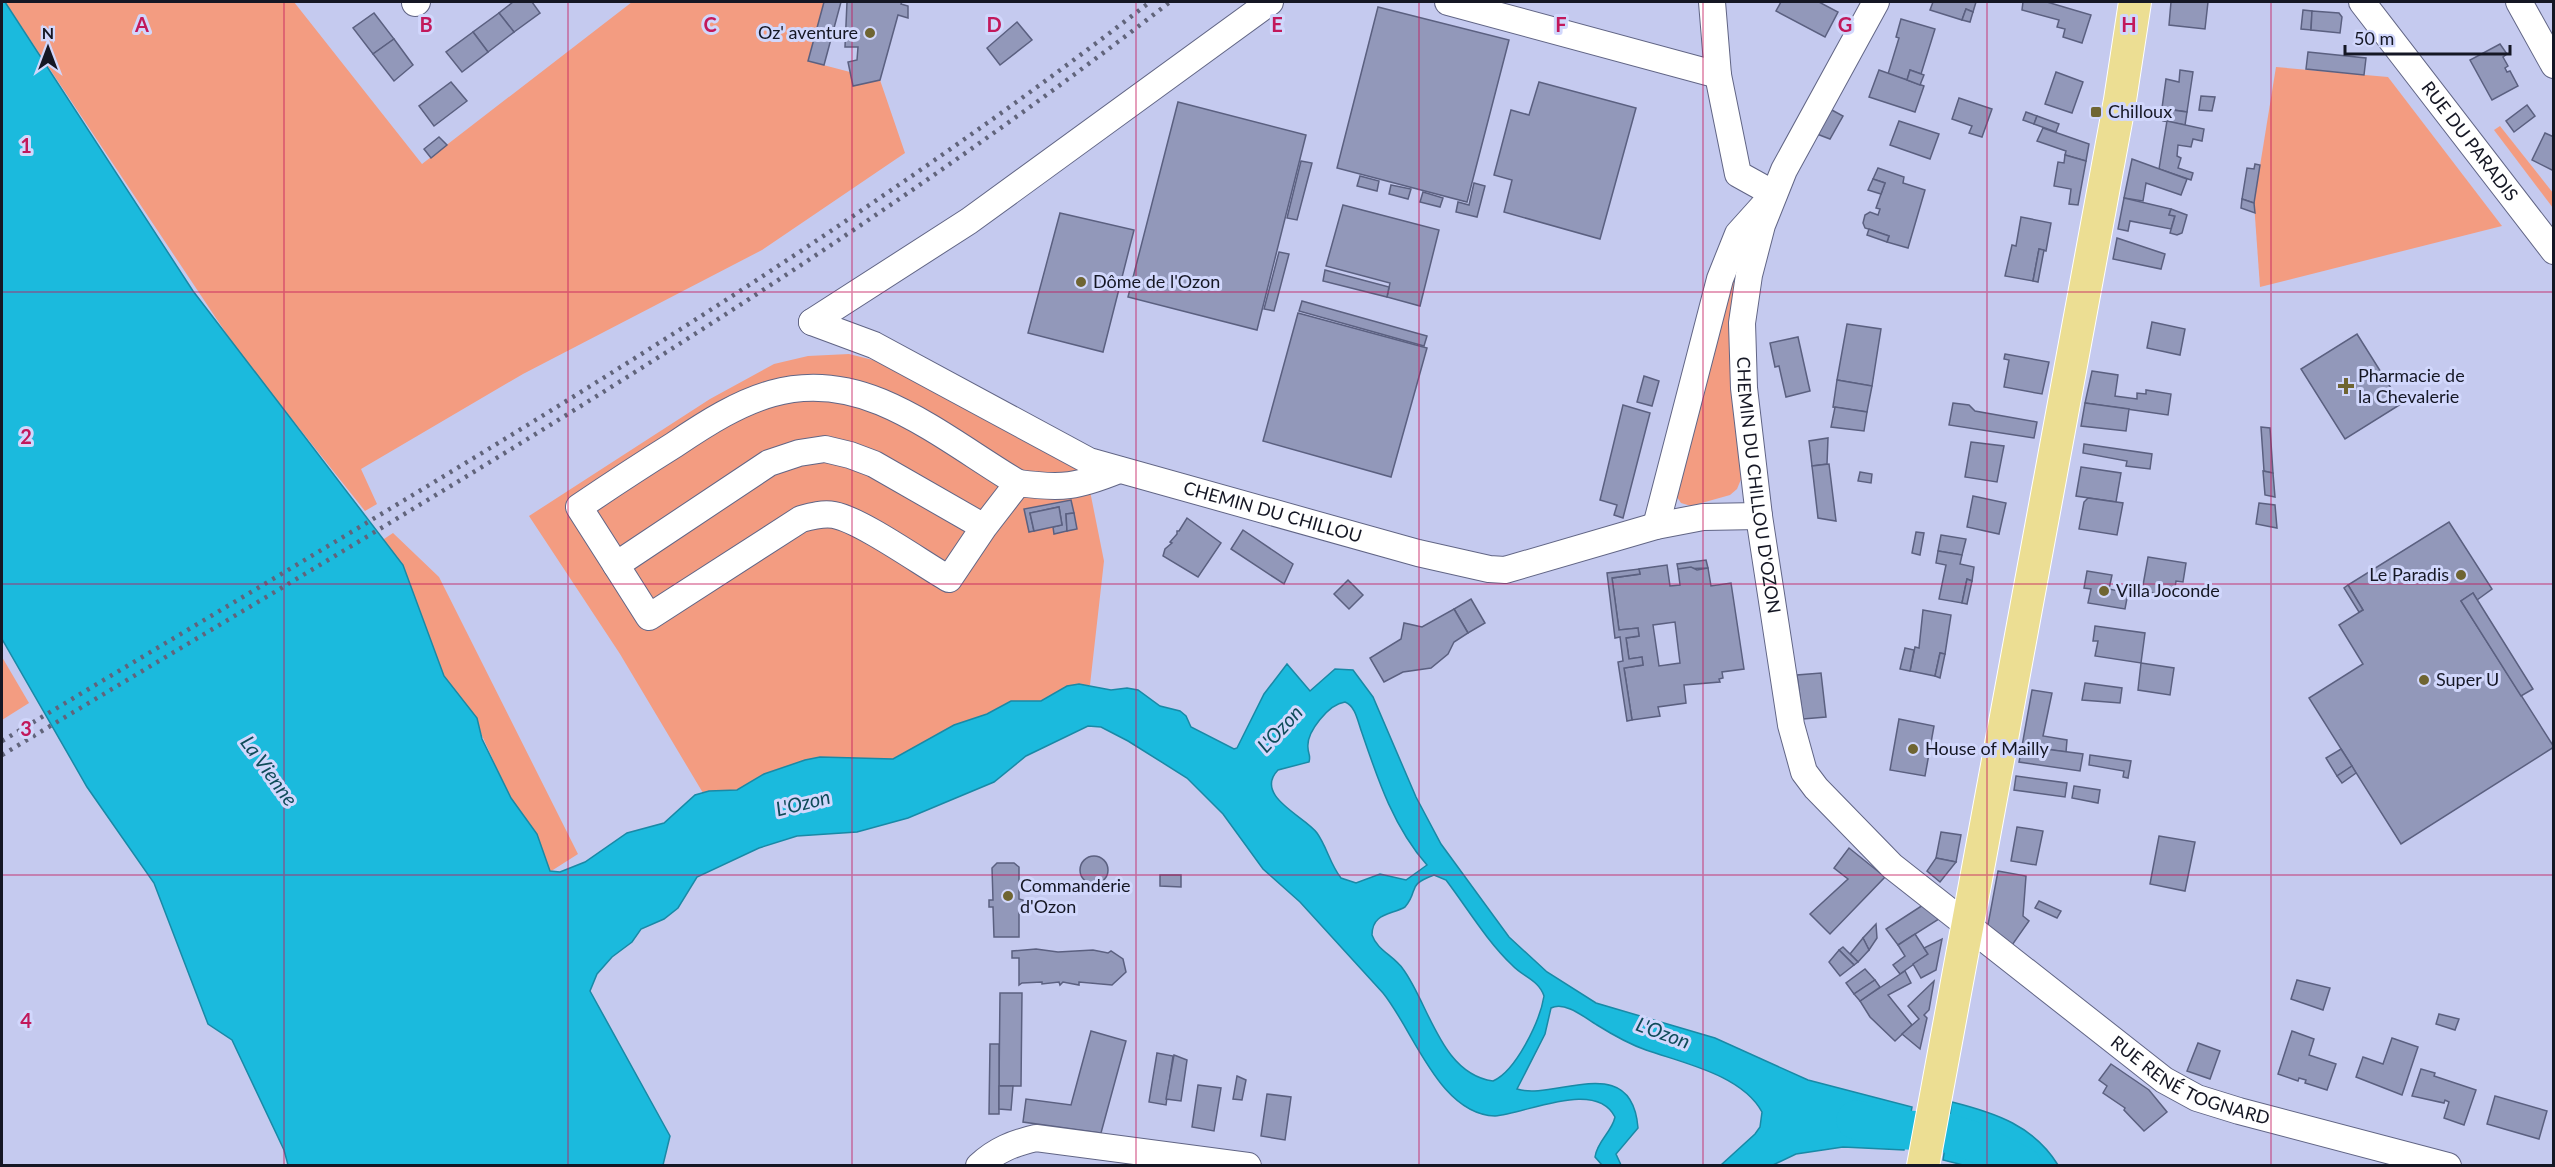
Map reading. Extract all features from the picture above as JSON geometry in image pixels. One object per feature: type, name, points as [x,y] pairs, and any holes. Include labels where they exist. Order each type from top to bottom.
[{"type":"main road","points":[[1923,1166],[2117,112],[2135,2]]},
{"type":"street","name":"CHEMIN DU CHILLOU","points":[[1269,2],[969,221],[812,322],[874,345],[1089,461],[1418,553],[1490,569],[1505,570],[1656,526],[1703,517],[1759,516]]},
{"type":"street","points":[[1448,2],[1718,75]]},
{"type":"street","points":[[1656,526],[1720,279],[1738,234],[1774,194],[1738,174],[1718,75],[1712,2]]},
{"type":"street","name":"CHEMIN DU CHILLOU D'OZON","points":[[1876,2],[1784,170],[1762,225],[1749,275],[1742,323],[1744,388],[1759,516],[1791,725],[1804,772],[1816,788],[1892,866],[1967,926]]},
{"type":"street","name":"RUE DU PARADIS","points":[[2362,2],[2553,251]]},
{"type":"street","points":[[2519,2],[2553,65]]},
{"type":"street","points":[[1018,483],[984,526],[948,579],[854,523],[833,515],[816,515],[801,519],[648,617],[579,507],[722,413],[773,391],[797,387],[824,388],[854,393],[881,402],[909,416],[1018,483],[1057,488],[1088,483],[1119,470]]},
{"type":"street","points":[[616,565],[769,463],[799,453],[825,449],[850,454],[874,464],[984,526]]},
{"type":"street","name":"RUE RENÉ TOGNARD","points":[[1967,926],[2164,1080],[2197,1098],[2448,1166]]},
{"type":"street","points":[[979,1166],[995,1152],[1015,1142],[1036,1138],[1248,1166]]},
{"type":"shaded area","points":[[5,2],[294,2],[422,164],[632,2],[824,2],[808,61],[850,72],[853,86],[880,80],[905,153],[762,250],[523,374],[361,469],[377,504],[365,511],[240,354]]},
{"type":"shaded area","points":[[2276,67],[2388,77],[2502,226],[2260,287],[2254,203]]},
{"type":"shaded area","points":[[2500,126],[2553,193],[2553,208],[2494,130]]},
{"type":"shaded area","points":[[1738,251],[1744,472],[1737,489],[1730,495],[1691,506],[1681,503],[1675,494]]},
{"type":"shaded area","points":[[849,354],[881,362],[1086,471],[1104,561],[1090,685],[1067,686],[1041,701],[1011,701],[987,714],[954,725],[893,760],[820,757],[764,774],[737,790],[703,793],[620,654],[529,516],[710,399],[774,364],[808,356]]},
{"type":"shaded area","points":[[393,533],[439,577],[578,854],[545,875],[470,709],[443,685],[381,541]]},
{"type":"shaded area","points":[[2,657],[29,703],[2,720]]},
{"type":"water","name":"La Vienne","points":[[2,2],[5,2],[193,291],[403,565],[444,676],[477,718],[482,739],[511,798],[537,834],[550,871],[560,872],[585,862],[627,833],[664,823],[695,795],[709,791],[737,790],[764,774],[820,757],[893,759],[954,725],[987,714],[1011,701],[1041,701],[1067,686],[1079,684],[1111,690],[1127,688],[1138,690],[1160,706],[1180,711],[1186,716],[1191,727],[1234,749],[1237,748],[1264,694],[1287,664],[1310,691],[1335,669],[1353,670],[1373,697],[1416,797],[1441,844],[1509,937],[1547,972],[1596,1003],[1715,1038],[1808,1080],[1912,1107],[1904,1150],[1843,1147],[1796,1154],[1773,1165],[1721,1165],[1760,1127],[1762,1112],[1753,1099],[1741,1089],[1710,1072],[1633,1045],[1575,1011],[1557,1006],[1551,1008],[1545,1034],[1517,1089],[1533,1091],[1589,1084],[1607,1085],[1622,1091],[1633,1104],[1638,1128],[1616,1154],[1621,1165],[1602,1165],[1595,1157],[1615,1117],[1606,1106],[1593,1100],[1560,1101],[1495,1116],[1475,1112],[1458,1101],[1443,1086],[1383,993],[1300,902],[1263,869],[1223,814],[1187,778],[1128,741],[1101,727],[1088,726],[1026,756],[994,782],[908,818],[857,832],[797,836],[759,848],[697,877],[678,908],[664,919],[641,929],[632,942],[612,957],[597,974],[590,991],[670,1136],[663,1165],[288,1165],[284,1150],[232,1040],[208,1024],[154,883],[87,787],[2,639]],"holes":[[[1345,702],[1352,707],[1356,715],[1381,786],[1396,819],[1415,851],[1427,865],[1406,880],[1380,874],[1356,883],[1341,878],[1317,833],[1284,805],[1272,789],[1272,780],[1278,770],[1309,762],[1308,742],[1315,727],[1326,713]],[[1434,875],[1446,880],[1494,945],[1516,969],[1538,986],[1544,996],[1538,1018],[1526,1044],[1502,1076],[1493,1081],[1475,1076],[1449,1052],[1438,1036],[1403,969],[1378,945],[1372,935],[1375,922],[1405,907],[1416,885]]]},
{"type":"water","points":[[1952,1102],[1999,1116],[2026,1131],[2038,1140],[2058,1165],[1963,1165],[1943,1160]]},
{"type":"building","points":[[513,2],[532,2],[540,13],[514,32],[499,13]]},
{"type":"building","points":[[824,2],[841,2],[824,65],[808,61]]},
{"type":"building","name":"Oz' aventure","points":[[847,2],[902,2],[901,4],[908,6],[908,18],[898,15],[880,80],[853,86],[848,62],[857,60],[858,47],[845,47]]},
{"type":"building","points":[[1781,2],[1819,2],[1838,12],[1825,37],[1776,11]]},
{"type":"building","points":[[1933,2],[1976,2],[1973,12],[1966,9],[1962,20],[1930,10]]},
{"type":"building","points":[[2023,2],[2047,2],[2091,15],[2082,43],[2063,37],[2065,29],[2057,27],[2059,20],[2022,10]]},
{"type":"building","points":[[2171,2],[2208,2],[2205,29],[2169,25]]},
{"type":"building","points":[[1378,7],[1509,40],[1467,202],[1337,168]]},
{"type":"building","points":[[1966,9],[1973,12],[1970,22],[1962,20]]},
{"type":"building","points":[[2303,10],[2312,11],[2311,30],[2301,29]]},
{"type":"building","points":[[2312,11],[2339,13],[2342,17],[2340,33],[2311,30]]},
{"type":"building","points":[[374,13],[394,39],[373,54],[353,28]]},
{"type":"building","points":[[499,13],[514,32],[488,52],[473,32]]},
{"type":"building","points":[[1901,19],[1935,29],[1921,74],[1910,70],[1907,80],[1888,74],[1899,38],[1896,37]]},
{"type":"building","points":[[1017,22],[1032,40],[1000,65],[987,48]]},
{"type":"building","points":[[473,32],[488,52],[462,72],[446,52]]},
{"type":"building","points":[[394,39],[413,65],[394,81],[373,54]]},
{"type":"building","points":[[2500,44],[2507,54],[2503,57],[2508,66],[2505,68],[2507,72],[2510,71],[2518,86],[2492,100],[2470,60]]},
{"type":"building","points":[[2308,52],[2366,58],[2364,75],[2306,69]]},
{"type":"building","points":[[1879,70],[1924,86],[1915,112],[1869,97]]},
{"type":"building","points":[[1910,70],[1924,75],[1920,85],[1907,80]]},
{"type":"building","points":[[2180,70],[2193,72],[2187,112],[2162,108],[2166,79],[2179,82]]},
{"type":"building","points":[[2056,72],[2083,82],[2072,113],[2045,104]]},
{"type":"building","points":[[451,82],[467,101],[434,126],[419,106]]},
{"type":"building","points":[[1539,82],[1636,108],[1600,239],[1504,212],[1512,180],[1494,175],[1511,110],[1529,115]]},
{"type":"building","points":[[2201,96],[2215,97],[2212,111],[2199,110]]},
{"type":"building","points":[[1959,98],[1992,109],[1982,137],[1969,133],[1972,126],[1952,119]]},
{"type":"building","points":[[1178,102],[1306,135],[1257,330],[1128,297]]},
{"type":"building","points":[[2527,105],[2535,116],[2514,132],[2506,121]]},
{"type":"building","points":[[1830,109],[1843,116],[1830,139],[1817,134]]},
{"type":"building","points":[[2165,109],[2187,112],[2185,125],[2163,121]]},
{"type":"building","points":[[2026,112],[2037,116],[2034,124],[2023,120]]},
{"type":"building","points":[[2037,116],[2059,124],[2056,132],[2034,124]]},
{"type":"building","points":[[1899,121],[1939,134],[1930,159],[1890,145]]},
{"type":"building","points":[[2167,121],[2204,129],[2202,141],[2193,139],[2191,147],[2178,145],[2177,156],[2181,158],[2178,168],[2193,173],[2191,180],[2159,169]]},
{"type":"building","points":[[2043,128],[2089,144],[2086,161],[2065,155],[2066,151],[2037,141]]},
{"type":"building","points":[[2545,133],[2554,137],[2554,171],[2532,160]]},
{"type":"building","points":[[439,137],[447,145],[431,158],[424,149]]},
{"type":"building","points":[[2065,155],[2086,161],[2078,205],[2069,204],[2071,189],[2054,186],[2058,162],[2064,163]]},
{"type":"building","points":[[2132,159],[2187,179],[2181,195],[2146,183],[2143,201],[2124,198]]},
{"type":"building","points":[[1301,161],[1312,163],[1297,220],[1287,218]]},
{"type":"building","points":[[2255,164],[2260,165],[2254,203],[2242,199],[2247,168],[2254,169]]},
{"type":"building","points":[[1878,168],[1904,177],[1903,183],[1925,190],[1908,248],[1887,242],[1889,236],[1865,228],[1863,223],[1865,215],[1870,212],[1878,215],[1880,209],[1876,208],[1885,183],[1873,179]]},
{"type":"building","points":[[1360,176],[1379,181],[1377,191],[1357,186]]},
{"type":"building","points":[[1873,179],[1885,183],[1881,194],[1868,190]]},
{"type":"building","points":[[1474,183],[1485,186],[1477,217],[1456,212],[1458,202],[1469,205]]},
{"type":"building","points":[[1391,185],[1411,189],[1408,199],[1389,194]]},
{"type":"building","points":[[1423,192],[1443,198],[1440,207],[1420,202]]},
{"type":"building","points":[[2124,198],[2171,209],[2169,215],[2175,216],[2171,229],[2130,221],[2128,231],[2118,229]]},
{"type":"building","points":[[2242,199],[2254,203],[2255,213],[2241,208]]},
{"type":"building","points":[[1343,205],[1439,230],[1420,306],[1387,297],[1390,283],[1326,266]]},
{"type":"building","points":[[2171,209],[2187,215],[2182,233],[2177,235],[2170,233],[2175,216],[2169,215]]},
{"type":"building","name":"Dôme de l'Ozon","points":[[1060,213],[1134,230],[1103,352],[1028,333]]},
{"type":"building","points":[[2021,217],[2051,223],[2046,251],[2039,249],[2033,281],[2005,276],[2012,245],[2016,246]]},
{"type":"building","points":[[1869,229],[1889,236],[1887,242],[1867,235]]},
{"type":"building","points":[[2117,238],[2165,254],[2161,269],[2113,259]]},
{"type":"building","points":[[2039,249],[2044,250],[2038,282],[2033,281]]},
{"type":"building","points":[[1279,252],[1289,254],[1274,311],[1264,309]]},
{"type":"building","points":[[1325,270],[1389,287],[1387,297],[1323,281]]},
{"type":"building","points":[[1302,301],[1427,336],[1424,346],[1299,311]]},
{"type":"building","points":[[1298,313],[1427,348],[1391,477],[1263,441]]},
{"type":"building","points":[[2152,322],[2185,329],[2180,355],[2147,348]]},
{"type":"building","points":[[1847,324],[1881,329],[1872,386],[1837,380]]},
{"type":"building","points":[[2357,334],[2401,404],[2345,439],[2301,369]]},
{"type":"building","points":[[1798,337],[1810,391],[1786,397],[1779,366],[1775,367],[1770,343]]},
{"type":"building","points":[[2005,354],[2049,362],[2042,394],[2004,387],[2009,360],[2004,359]]},
{"type":"building","points":[[2092,371],[2118,375],[2115,396],[2137,399],[2137,393],[2146,394],[2146,390],[2171,394],[2168,415],[2085,403]]},
{"type":"building","points":[[1644,376],[1659,381],[1652,406],[1637,402]]},
{"type":"building","points":[[1837,380],[1872,386],[1867,412],[1833,407]]},
{"type":"building","points":[[1953,403],[1969,405],[1975,411],[2037,422],[2034,438],[1949,425]]},
{"type":"building","points":[[2085,403],[2129,409],[2126,431],[2081,426]]},
{"type":"building","points":[[1623,405],[1650,413],[1623,518],[1614,515],[1617,505],[1600,500]]},
{"type":"building","points":[[1835,407],[1867,412],[1864,431],[1831,427]]},
{"type":"building","points":[[2261,427],[2270,428],[2273,473],[2264,471]]},
{"type":"building","points":[[1828,438],[1827,464],[1812,466],[1809,441]]},
{"type":"building","points":[[1971,442],[2004,446],[1997,482],[1965,477]]},
{"type":"building","points":[[2084,444],[2152,454],[2150,469],[2126,466],[2127,461],[2083,453]]},
{"type":"building","points":[[1829,464],[1836,521],[1818,518],[1812,466]]},
{"type":"building","points":[[2081,467],[2121,473],[2116,502],[2076,496]]},
{"type":"building","points":[[2263,471],[2273,473],[2275,497],[2265,495]]},
{"type":"building","points":[[1860,472],[1872,474],[1871,483],[1858,481]]},
{"type":"building","points":[[1973,496],[2006,503],[1999,534],[1967,527]]},
{"type":"building","points":[[2088,498],[2123,503],[2117,535],[2079,529],[2084,502]]},
{"type":"building","points":[[1071,500],[1074,513],[1066,514],[1067,531],[1054,534],[1053,527],[1062,525],[1059,507],[1030,513],[1034,531],[1029,532],[1024,509]]},
{"type":"building","points":[[2259,503],[2275,505],[2277,528],[2256,524]]},
{"type":"building","points":[[1059,507],[1062,525],[1034,531],[1030,513]]},
{"type":"building","points":[[1074,513],[1077,529],[1067,531],[1066,514]]},
{"type":"building","points":[[1187,518],[1221,543],[1198,577],[1163,556],[1165,549],[1172,543],[1170,542]]},
{"type":"building","name":"Super U","points":[[2449,522],[2492,589],[2477,600],[2473,593],[2461,601],[2554,747],[2401,844],[2309,698],[2363,664],[2339,625],[2363,610],[2348,585]]},
{"type":"building","points":[[1243,530],[1293,564],[1284,584],[1231,549]]},
{"type":"building","points":[[1916,532],[1924,533],[1920,555],[1912,553]]},
{"type":"building","points":[[1941,535],[1966,539],[1962,555],[1938,551]]},
{"type":"building","points":[[1938,551],[1962,555],[1960,564],[1974,567],[1972,581],[1967,579],[1962,603],[1939,599],[1946,565],[1936,563]]},
{"type":"building","points":[[2148,557],[2186,563],[2183,582],[2176,581],[2174,596],[2142,591]]},
{"type":"building","points":[[1706,560],[1708,568],[1678,569],[1677,564]]},
{"type":"building","points":[[1667,565],[1670,586],[1680,585],[1678,569],[1691,567],[1697,570],[1708,568],[1711,586],[1731,583],[1744,669],[1722,672],[1723,678],[1719,679],[1720,682],[1684,685],[1686,703],[1658,707],[1660,716],[1632,720],[1624,668],[1643,665],[1642,657],[1629,659],[1626,638],[1639,636],[1638,628],[1619,630],[1612,578],[1640,574],[1639,569]],"holes":[[[1675,622],[1680,663],[1659,666],[1653,625]]]},
{"type":"building","points":[[1639,569],[1640,574],[1612,578],[1619,630],[1638,628],[1639,636],[1626,638],[1629,659],[1642,657],[1643,665],[1624,668],[1632,720],[1627,721],[1618,662],[1623,661],[1620,637],[1615,638],[1607,573]]},
{"type":"building","name":"Villa Joconde","points":[[2087,571],[2112,575],[2109,589],[2128,593],[2125,609],[2088,603],[2091,589],[2084,588]]},
{"type":"building","points":[[1967,579],[1972,581],[1967,604],[1962,603]]},
{"type":"building","points":[[1348,580],[1363,595],[1349,609],[1334,594]]},
{"type":"building","points":[[2348,585],[2363,610],[2359,612],[2344,588]]},
{"type":"building","points":[[2473,593],[2533,689],[2521,696],[2461,601]]},
{"type":"building","points":[[1471,599],[1485,623],[1468,633],[1454,609]]},
{"type":"building","points":[[1454,609],[1468,633],[1454,642],[1448,654],[1431,668],[1403,672],[1384,682],[1370,658],[1401,639],[1404,623],[1422,627]]},
{"type":"building","points":[[1923,610],[1951,615],[1945,654],[1940,653],[1935,676],[1910,671],[1915,647],[1919,648]]},
{"type":"building","points":[[2095,626],[2145,633],[2141,663],[2095,656],[2098,641],[2093,641]]},
{"type":"building","points":[[1905,648],[1914,650],[1910,671],[1900,669]]},
{"type":"building","points":[[1940,653],[1945,654],[1940,678],[1935,676]]},
{"type":"building","points":[[2141,663],[2174,668],[2170,695],[2138,690]]},
{"type":"building","points":[[1821,673],[1826,717],[1803,719],[1797,675]]},
{"type":"building","points":[[2085,683],[2122,688],[2120,703],[2082,700]]},
{"type":"building","points":[[2032,690],[2052,693],[2043,736],[2067,740],[2066,752],[2022,746]]},
{"type":"building","points":[[1899,719],[1934,726],[1925,776],[1890,770]]},
{"type":"building","points":[[2022,746],[2083,754],[2080,771],[2019,762]]},
{"type":"building","points":[[2341,749],[2352,766],[2337,776],[2326,758]]},
{"type":"building","points":[[2090,755],[2131,761],[2128,778],[2123,777],[2124,771],[2089,765]]},
{"type":"building","points":[[2352,766],[2356,773],[2342,783],[2337,776]]},
{"type":"building","points":[[2016,776],[2067,783],[2065,797],[2014,790]]},
{"type":"building","points":[[2074,786],[2100,790],[2098,803],[2072,798]]},
{"type":"building","points":[[2017,827],[2043,831],[2036,865],[2011,861]]},
{"type":"building","points":[[1941,832],[1961,835],[1956,862],[1936,858]]},
{"type":"building","points":[[2159,836],[2195,842],[2185,891],[2150,884]]},
{"type":"building","points":[[1849,848],[1885,877],[1830,934],[1810,914],[1848,879],[1834,868]]},
{"type":"building","points":[[1094,856],[1104,860],[1108,870],[1104,880],[1094,884],[1084,880],[1080,870],[1084,860]]},
{"type":"building","points":[[1936,858],[1956,862],[1940,882],[1927,871]]},
{"type":"building","points":[[997,863],[1014,863],[1019,867],[1019,899],[1023,900],[1023,906],[1019,907],[1019,937],[994,937],[993,907],[989,907],[989,900],[993,900],[992,868]]},
{"type":"building","points":[[1998,871],[2026,876],[2023,916],[2029,921],[2010,948],[1987,930]]},
{"type":"building","points":[[1160,875],[1181,875],[1181,887],[1160,886]]},
{"type":"building","points":[[2039,901],[2061,911],[2057,918],[2035,908]]},
{"type":"building","points":[[1923,905],[1939,919],[1898,945],[1886,929]]},
{"type":"building","points":[[1876,924],[1877,938],[1869,950],[1863,938]]},
{"type":"building","points":[[1915,934],[1928,954],[1900,974],[1893,965],[1905,956],[1898,945]]},
{"type":"building","points":[[1863,938],[1869,950],[1858,962],[1850,954]]},
{"type":"building","points":[[1942,939],[1936,970],[1921,978],[1913,964],[1928,954],[1924,948]]},
{"type":"building","points":[[1843,947],[1858,962],[1854,965],[1839,950]]},
{"type":"building","points":[[1036,949],[1058,952],[1093,950],[1108,953],[1111,951],[1123,959],[1126,972],[1112,985],[1079,982],[1079,985],[1063,982],[1060,985],[1059,982],[1042,984],[1042,982],[1019,985],[1019,958],[1012,958],[1012,951]]},
{"type":"building","points":[[1839,950],[1854,965],[1840,976],[1829,962]]},
{"type":"building","points":[[1865,969],[1875,980],[1854,994],[1846,983]]},
{"type":"building","points":[[1905,971],[1911,983],[1888,995],[1912,1025],[1895,1041],[1870,1017],[1860,1001]]},
{"type":"building","points":[[1875,980],[1880,987],[1860,1001],[1854,994]]},
{"type":"building","points":[[2297,980],[2330,988],[2323,1010],[2291,999]]},
{"type":"building","points":[[1934,981],[1929,1010],[1924,1015],[1927,1018],[1920,1049],[1902,1034],[1919,1019],[1908,1006]]},
{"type":"building","points":[[1000,993],[1022,993],[1021,1086],[999,1086]]},
{"type":"building","points":[[2439,1014],[2459,1019],[2455,1030],[2436,1024]]},
{"type":"building","points":[[1091,1031],[1126,1041],[1101,1133],[1023,1122],[1026,1099],[1071,1105]]},
{"type":"building","points":[[2292,1031],[2314,1039],[2309,1055],[2336,1064],[2327,1090],[2305,1083],[2306,1080],[2299,1078],[2298,1081],[2278,1074]]},
{"type":"building","points":[[2392,1038],[2418,1047],[2402,1095],[2356,1077],[2363,1057],[2383,1064]]},
{"type":"building","points":[[2198,1043],[2220,1051],[2210,1079],[2187,1071]]},
{"type":"building","points":[[990,1044],[999,1044],[999,1114],[989,1114]]},
{"type":"building","points":[[1157,1053],[1173,1056],[1166,1105],[1149,1102]]},
{"type":"building","points":[[1174,1055],[1187,1060],[1181,1101],[1166,1099]]},
{"type":"building","points":[[2111,1064],[2149,1090],[2167,1112],[2144,1131],[2124,1110],[2125,1108],[2103,1093],[2107,1086],[2099,1080]]},
{"type":"building","points":[[2421,1069],[2435,1073],[2434,1076],[2476,1090],[2464,1125],[2444,1118],[2449,1102],[2412,1096]]},
{"type":"building","points":[[1237,1076],[1246,1080],[1242,1100],[1233,1099]]},
{"type":"building","points":[[1198,1085],[1221,1088],[1214,1131],[1192,1127]]},
{"type":"building","points":[[999,1086],[1013,1086],[1011,1110],[999,1109]]},
{"type":"building","points":[[1267,1094],[1291,1097],[1285,1140],[1261,1136]]},
{"type":"building","points":[[2495,1096],[2547,1111],[2539,1139],[2487,1124]]},
{"type":"waterway","name":"L'Ozon","points":[[1856,1120],[1908,1130],[1947,1133],[1970,1140],[2022,1166]]},
{"type":"railway","points":[[2,741],[442,477],[731,296],[874,202],[1013,104],[1150,2]]},
{"type":"railway","points":[[2,755],[449,487],[744,302],[888,206],[1031,106],[1170,2]]},
{"type":"place","name":"Oz' aventure","points":[[870,33]]},
{"type":"place","name":"Chilloux","points":[[2096,112]]},
{"type":"place","name":"Dôme de l'Ozon","points":[[1081,282]]},
{"type":"place","name":"Pharmacie de la Chevalerie","points":[[2346,386]]},
{"type":"place","name":"Le Paradis","points":[[2461,575]]},
{"type":"place","name":"Villa Joconde","points":[[2104,591]]},
{"type":"place","name":"Super U","points":[[2424,680]]},
{"type":"place","name":"House of Mailly","points":[[1913,749]]},
{"type":"place","name":"Commanderie d'Ozon","points":[[1008,896]]}]
